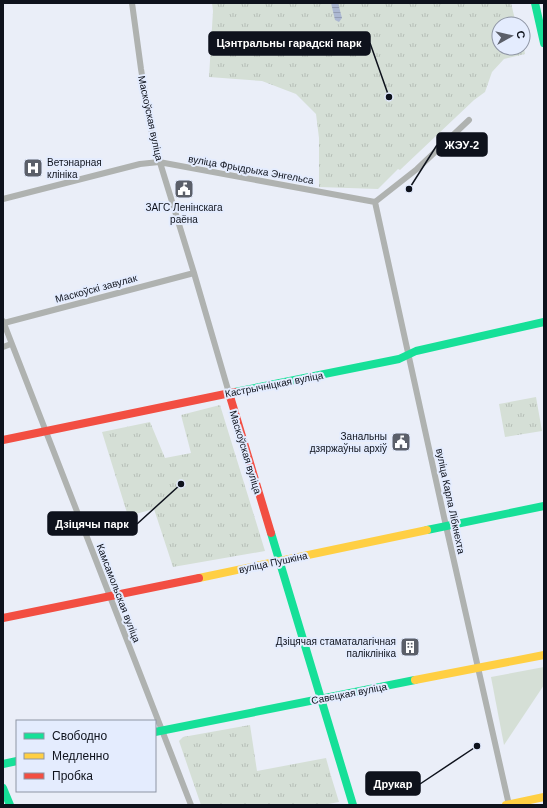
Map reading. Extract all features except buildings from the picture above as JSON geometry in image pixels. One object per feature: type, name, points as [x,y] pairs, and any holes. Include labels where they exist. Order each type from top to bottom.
[{"type":"main road","points":[[535,3],[541,17],[544,43]]},
{"type":"main road","name":"Кастрычніцкая вуліца","points":[[3,440],[399,359],[416,351],[544,322]]},
{"type":"main road","name":"Маскоўская вуліца","points":[[229,393],[353,805]]},
{"type":"main road","name":"вуліца Пушкіна","points":[[3,618],[544,506]]},
{"type":"main road","name":"Савецкая вуліца","points":[[158,731],[544,655]]},
{"type":"main road","points":[[3,764],[16,761]]},
{"type":"main road","points":[[3,788],[10,805]]},
{"type":"main road","points":[[508,805],[544,797]]},
{"type":"street","name":"Маскоўская вуліца","points":[[132,3],[149,118],[159,162],[194,273],[229,393]]},
{"type":"street","points":[[375,202],[417,169],[469,120]]},
{"type":"street","name":"вуліца Фрыдрыха Энгельса","points":[[3,199],[140,164],[159,162],[375,202]]},
{"type":"street","name":"вуліца Карла Лібкнехта","points":[[375,202],[508,805]]},
{"type":"street","name":"Маскоўскі завулак","points":[[3,322],[194,273]]},
{"type":"street","name":"Камсамольская вуліца","points":[[3,322],[109,596],[154,720]]},
{"type":"street","points":[[3,347],[12,344]]},
{"type":"street","name":"Камсамольская вуліца","points":[[158,731],[191,805]]},
{"type":"green space","points":[[212,3],[511,3],[514,16],[491,16],[491,56],[517,56],[504,59],[492,72],[485,92],[474,100],[378,189],[319,187],[319,138],[316,114],[296,94],[262,81],[209,77],[213,11]]},
{"type":"green space","points":[[536,397],[542,431],[505,437],[499,404]]},
{"type":"green space","points":[[220,405],[265,551],[173,567],[154,509],[128,516],[102,432],[150,422],[165,458],[191,453],[181,415]]},
{"type":"green space","points":[[544,667],[544,685],[504,745],[491,677]]},
{"type":"green space","points":[[250,725],[257,771],[326,758],[339,802],[323,805],[201,805],[179,741],[183,737]]},
{"type":"water","points":[[331,3],[338,3],[342,18],[339,22],[335,20]]},
{"type":"traffic: fast","points":[[535,3],[544,43]]},
{"type":"traffic: fast","points":[[235,392],[399,359],[416,351],[544,322]]},
{"type":"traffic: fast","points":[[427,530],[544,506]]},
{"type":"traffic: fast","points":[[271,533],[353,805]]},
{"type":"traffic: fast","points":[[156,732],[415,680]]},
{"type":"traffic: fast","points":[[3,764],[16,761]]},
{"type":"traffic: fast","points":[[3,788],[10,805]]},
{"type":"traffic: slow","points":[[199,578],[427,530]]},
{"type":"traffic: slow","points":[[415,680],[544,655]]},
{"type":"traffic: slow","points":[[506,805],[544,797]]},
{"type":"traffic: jam","points":[[3,440],[235,392]]},
{"type":"traffic: jam","points":[[229,393],[271,533]]},
{"type":"traffic: jam","points":[[3,618],[199,578]]},
{"type":"place","name":"Цэнтральны гарадскі парк","points":[[389,97]]},
{"type":"place","name":"Ветэнарная клініка","points":[[33,168]]},
{"type":"place","name":"ЗАГС Ленінскага раёна","points":[[184,189]]},
{"type":"place","name":"ЖЭУ-2","points":[[409,189]]},
{"type":"place","name":"Занальны дзяржаўны архіў","points":[[401,442]]},
{"type":"place","name":"Дзіцячы парк","points":[[181,484]]},
{"type":"place","name":"Дзіцячая стаматалагічная паліклініка","points":[[410,647]]},
{"type":"place","name":"Друкар","points":[[477,746]]}]
